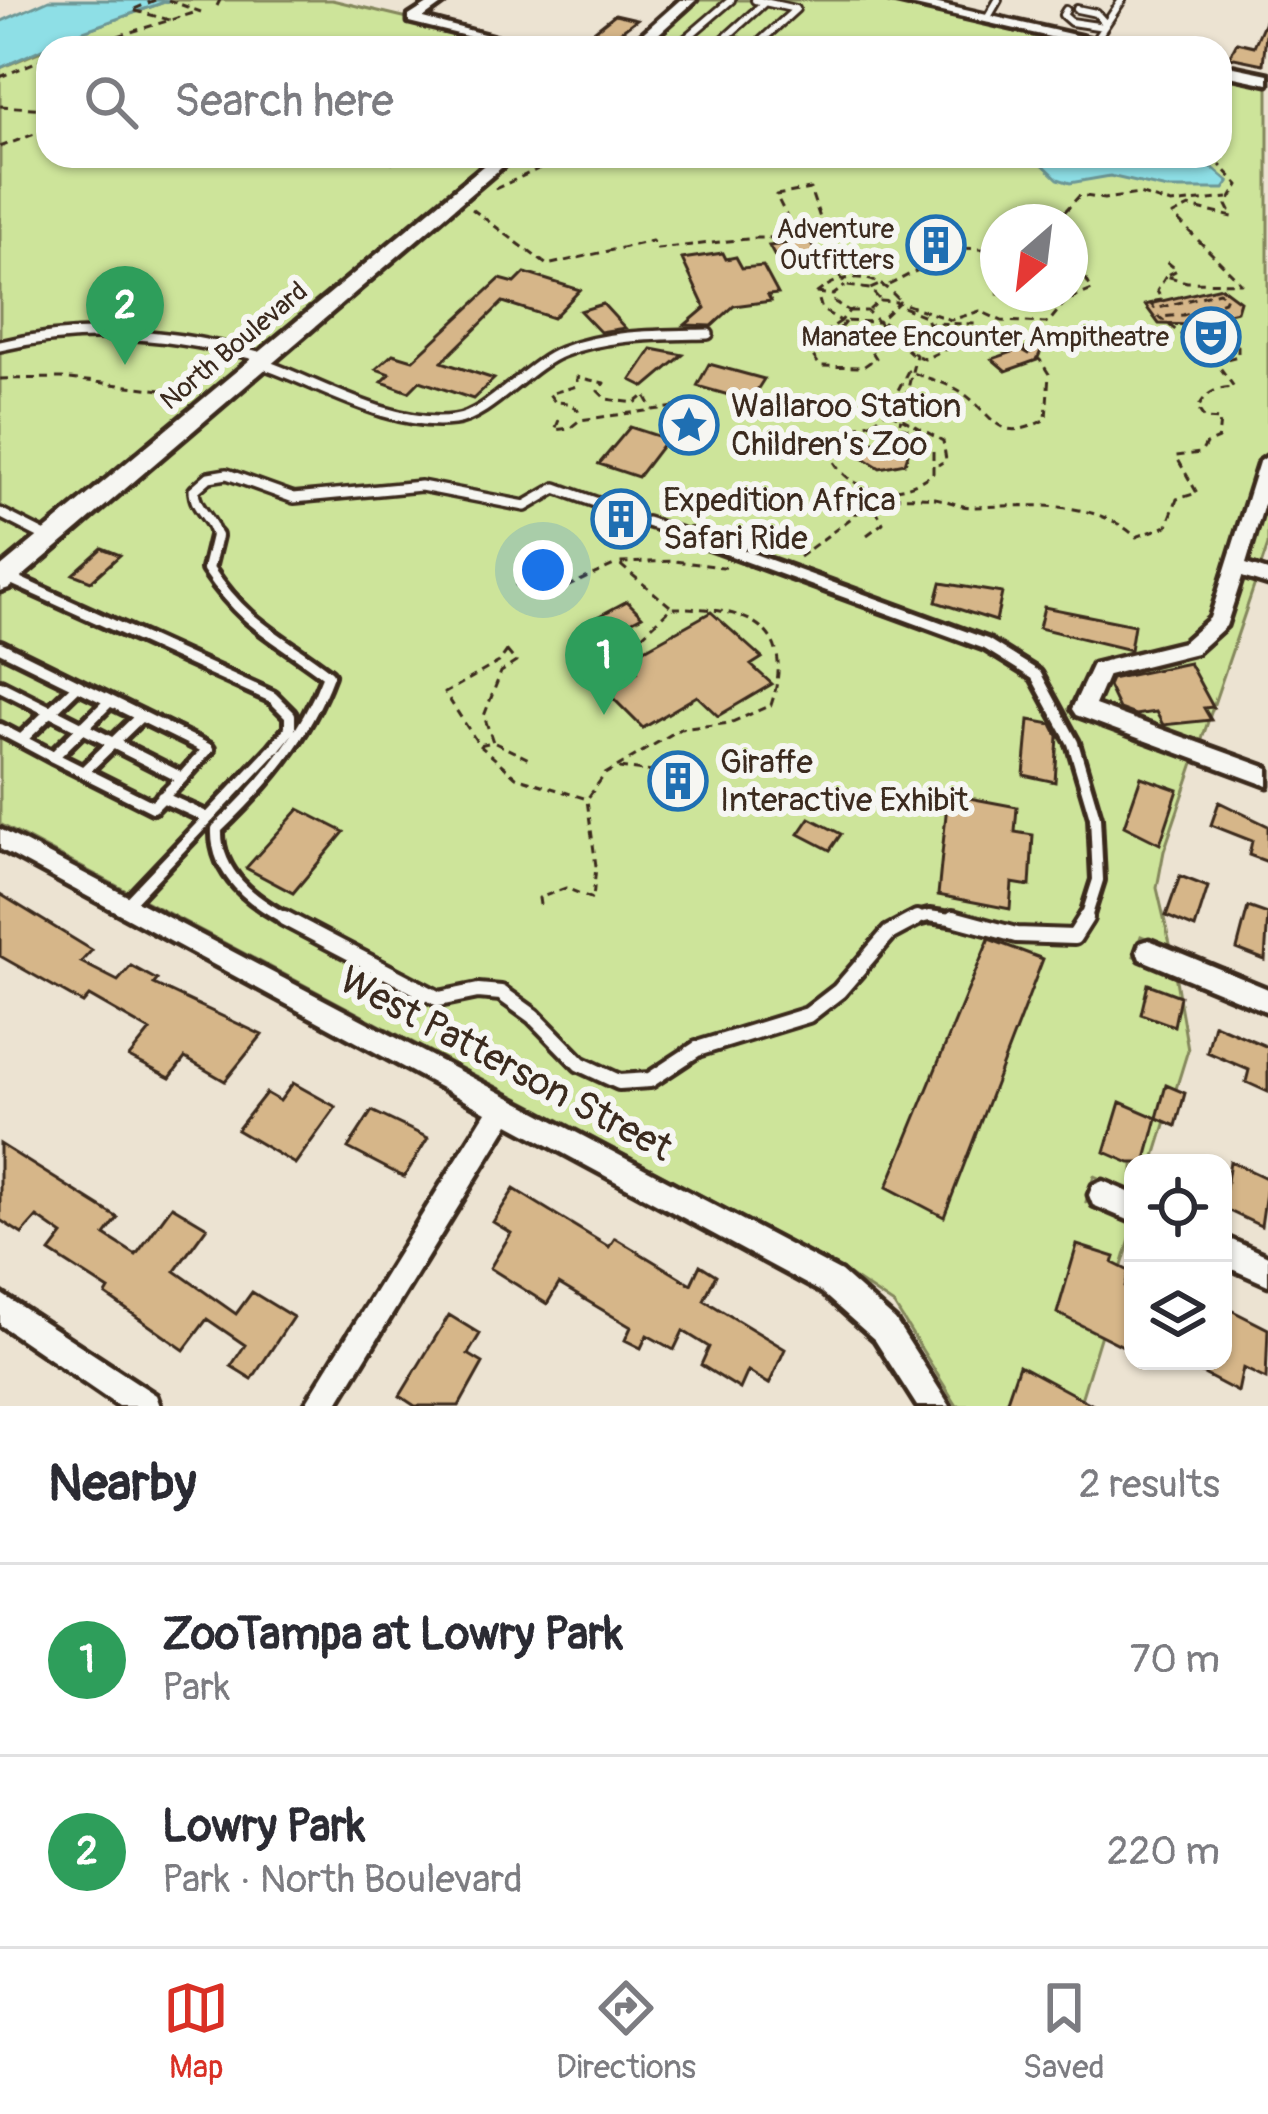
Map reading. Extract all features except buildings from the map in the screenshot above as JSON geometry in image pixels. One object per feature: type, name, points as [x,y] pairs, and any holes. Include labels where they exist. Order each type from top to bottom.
[{"type":"main road","points":[[897,0],[987,19],[1101,31],[1107,36]]},
{"type":"main road","points":[[1232,72],[1268,79]]},
{"type":"street","points":[[442,0],[413,19],[482,36]]},
{"type":"street","points":[[648,36],[689,0]]},
{"type":"street","name":"North Boulevard","points":[[3,579],[492,168]]},
{"type":"street","points":[[1268,462],[1220,621],[1189,648],[1100,670],[1083,709],[1268,777]]},
{"type":"street","points":[[1236,568],[1268,578]]},
{"type":"street","name":"West Patterson Street","points":[[0,838],[831,1282],[885,1330],[935,1406]]},
{"type":"street","points":[[1149,951],[1268,1000]]},
{"type":"street","points":[[319,1406],[505,1106]]},
{"type":"street","points":[[1103,1195],[1124,1204]]},
{"type":"street","points":[[1232,1254],[1268,1271]]},
{"type":"street","points":[[0,1307],[145,1406]]},
{"type":"lane","points":[[689,36],[730,0]]},
{"type":"lane","points":[[987,19],[998,0]]},
{"type":"lane","points":[[1101,31],[1122,0]]},
{"type":"lane","points":[[727,36],[760,1],[796,9],[766,36]]},
{"type":"lane","points":[[1077,9],[1096,13],[1101,31]]},
{"type":"lane","points":[[1066,10],[1063,15],[1071,22],[1101,31]]},
{"type":"lane","points":[[0,346],[41,338],[154,335],[192,339],[380,407],[446,423],[461,420],[560,352],[633,336],[708,334]]},
{"type":"lane","points":[[609,507],[559,486],[544,488],[526,506],[421,486],[294,498],[227,474],[209,477],[194,490],[194,502],[216,525],[218,541],[208,569],[225,593],[247,620],[281,638],[328,674],[316,712],[245,804],[217,829],[216,852],[253,902],[439,999],[478,990],[499,992],[520,1004],[550,1039],[593,1071],[620,1084],[650,1082],[693,1051],[816,1013],[869,952],[900,927],[928,916],[1030,938],[1074,937],[1092,916],[1102,852],[1090,790],[1060,715],[1035,674],[1002,653],[797,571],[647,522]]},
{"type":"lane","points":[[0,513],[51,539]]},
{"type":"lane","points":[[3,579],[281,704],[292,722],[125,906]]},
{"type":"lane","points":[[0,647],[208,749],[153,807],[0,729]]},
{"type":"lane","points":[[0,686],[182,778]]},
{"type":"lane","points":[[21,740],[78,686]]},
{"type":"lane","points":[[53,757],[110,701]]},
{"type":"lane","points":[[83,772],[141,716]]},
{"type":"lane","points":[[162,797],[208,818]]},
{"type":"path","points":[[155,0],[132,10],[172,20]]},
{"type":"path","points":[[118,36],[199,12],[168,0]]},
{"type":"path","points":[[217,6],[220,0]]},
{"type":"path","points":[[0,77],[36,62]]},
{"type":"path","points":[[0,106],[36,109]]},
{"type":"path","points":[[0,147],[36,134]]},
{"type":"path","points":[[492,191],[541,168]]},
{"type":"path","points":[[1166,276],[1187,282],[1240,283],[1211,257],[1190,226],[1173,215],[1189,207],[1233,217],[1230,198],[1239,185],[1224,168]]},
{"type":"path","points":[[796,236],[776,195],[810,189],[829,237],[832,268],[847,286]]},
{"type":"path","points":[[1071,204],[1080,195],[1104,199],[1139,194],[1176,205],[1230,198]]},
{"type":"path","points":[[481,200],[470,208],[498,220],[534,260],[547,265],[627,243],[652,241],[657,249],[829,237]]},
{"type":"path","points":[[817,293],[832,295],[847,286],[871,289],[961,248],[980,249]]},
{"type":"path","points":[[1168,262],[1177,270],[1166,276],[1157,291],[1162,301],[1150,302],[1155,309],[1219,292],[1226,296],[1224,302],[1183,315],[1159,317],[1219,361]]},
{"type":"path","points":[[817,293],[841,278],[884,285],[898,303],[925,316],[928,323],[974,324],[972,338]]},
{"type":"path","points":[[871,289],[879,301]]},
{"type":"path","points":[[817,293],[819,306],[843,321],[880,321],[898,303]]},
{"type":"path","points":[[832,295],[833,302]]},
{"type":"path","points":[[867,311],[879,301],[951,320],[980,311]]},
{"type":"path","points":[[819,306],[833,302],[849,311],[867,311],[914,354],[925,358],[972,338],[1040,360],[1049,374],[1046,416],[1039,426],[1018,430],[988,422],[963,393],[908,371]]},
{"type":"path","points":[[843,321],[806,346],[820,366],[863,367],[876,358],[867,344],[836,333],[849,311]]},
{"type":"path","points":[[982,312],[1002,321],[1048,323],[1057,312]]},
{"type":"path","points":[[878,497],[937,498],[966,507],[1022,503],[1073,510],[1124,525],[1136,537],[1167,526],[1177,499],[1197,494],[1176,456],[1201,452],[1206,444],[1218,440],[1220,420],[1205,419],[1198,410],[1201,399],[1219,387],[1234,387],[1219,361],[1196,338],[1222,332],[1238,346],[1238,356],[1219,361]]},
{"type":"path","points":[[887,411],[943,441],[946,460],[917,485],[884,491],[860,486],[833,467],[829,451],[842,431],[873,422],[887,411],[914,354]]},
{"type":"path","points":[[898,425],[914,373],[914,354]]},
{"type":"path","points":[[579,412],[569,403],[555,402],[549,394],[577,386],[577,377],[604,383],[598,391],[606,399],[635,403],[645,394],[653,410]]},
{"type":"path","points":[[0,379],[62,379],[200,394]]},
{"type":"path","points":[[559,420],[556,430],[580,420],[675,407]]},
{"type":"path","points":[[873,422],[898,425],[927,441],[936,465]]},
{"type":"path","points":[[854,515],[860,486]]},
{"type":"path","points":[[790,563],[884,491]]},
{"type":"path","points":[[867,536],[883,523],[872,502]]},
{"type":"path","points":[[529,573],[516,585],[569,589],[592,581],[618,562],[675,561],[745,570]]},
{"type":"path","points":[[618,562],[671,608]]},
{"type":"path","points":[[540,905],[539,898],[566,888],[593,899],[596,866],[587,799],[605,773],[680,729],[730,723],[771,705],[782,683],[781,657],[769,630],[744,616],[706,606],[671,608],[639,638],[627,642]]},
{"type":"path","points":[[493,742],[484,716],[501,672],[516,662],[507,651],[499,662],[445,692],[478,745],[508,777],[587,799]]},
{"type":"path","points":[[478,745],[493,742],[531,760]]},
{"type":"path","points":[[618,767],[671,774]]},
{"type":"green space","points":[[170,0],[332,0],[484,36],[75,36]]},
{"type":"green space","points":[[696,0],[883,0],[1052,36],[654,36]]},
{"type":"green space","points":[[36,53],[36,168],[486,168],[0,573],[0,68]]},
{"type":"green space","points":[[1232,74],[1268,82],[1268,545],[1164,851],[1157,888],[1171,948],[1141,936],[1134,956],[1175,974],[1188,1050],[1156,1154],[1124,1154],[1124,1189],[1094,1176],[1086,1202],[1124,1220],[1124,1259],[1079,1406],[957,1406],[894,1305],[837,1267],[0,824],[0,591],[500,168],[1232,168]]},
{"type":"water","points":[[49,0],[170,0],[75,36],[36,36],[36,52],[0,68],[0,22]]},
{"type":"water","points":[[1047,168],[1213,168],[1229,182],[1224,189],[1167,189],[1110,176],[1070,183]]},
{"type":"place","name":"Adventure Outfitters","points":[[936,245]]},
{"type":"place","name":"Manatee Encounter Ampitheatre","points":[[1211,337]]},
{"type":"place","name":"Lowry Park","points":[[125,365]]},
{"type":"place","name":"Wallaroo Station Children's Zoo","points":[[689,425]]},
{"type":"place","name":"Expedition Africa Safari Ride","points":[[621,519]]},
{"type":"place","name":"ZooTampa at Lowry Park","points":[[604,715]]},
{"type":"place","name":"Giraffe Interactive Exhibit","points":[[678,781]]}]
